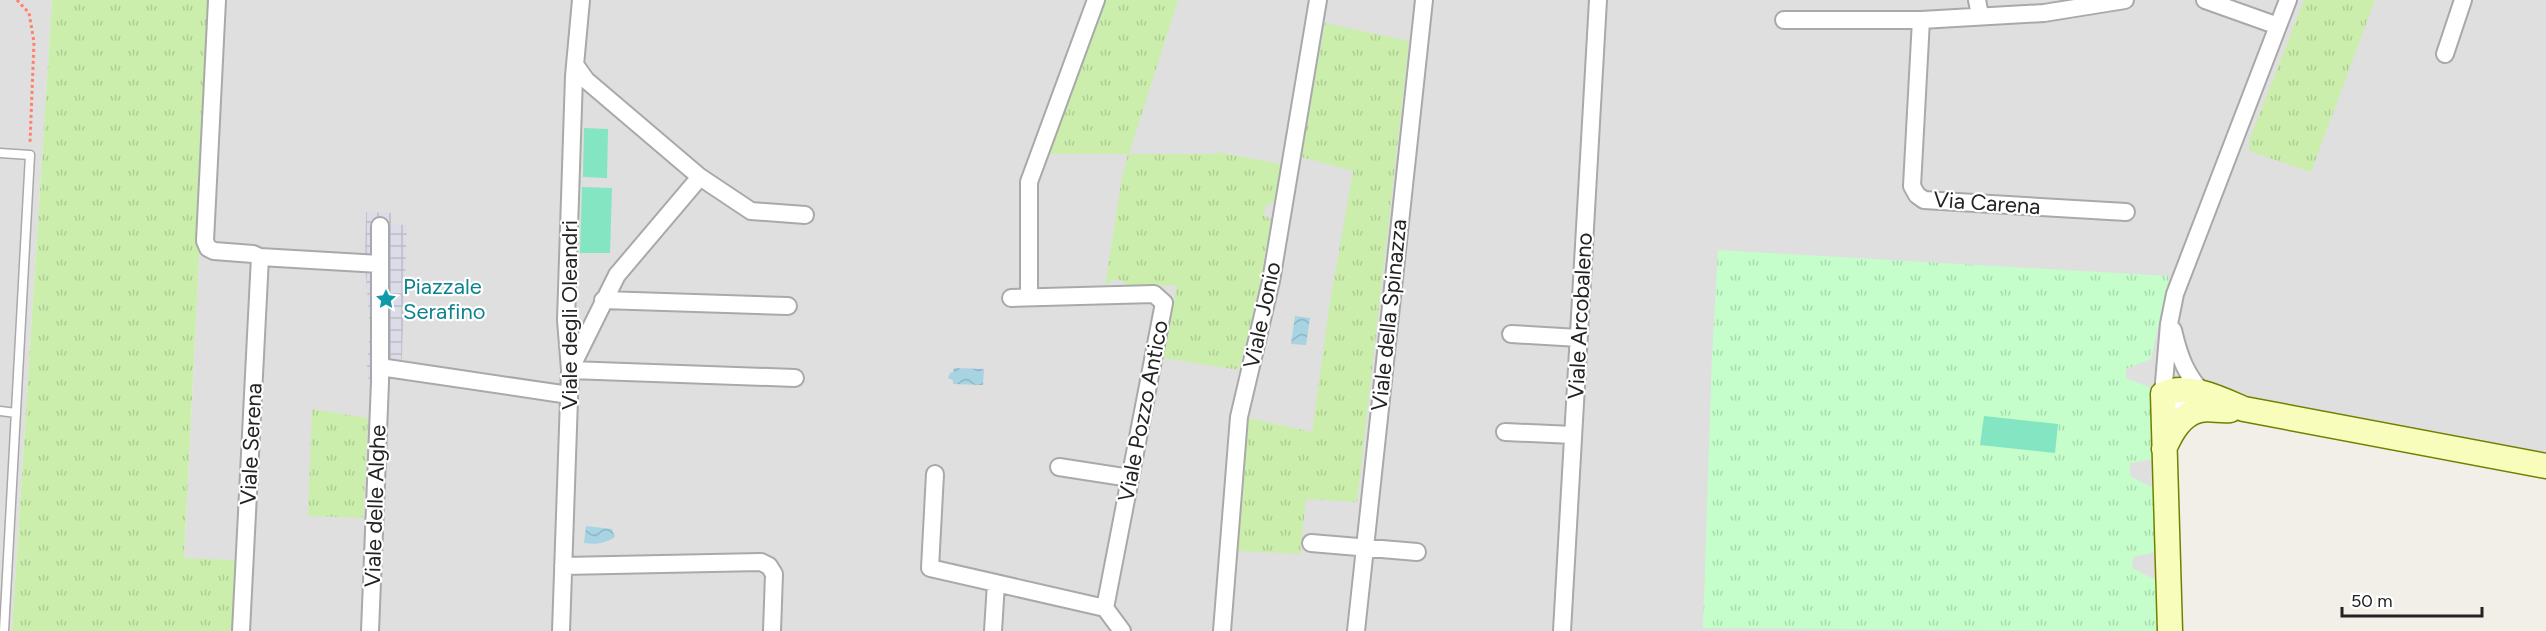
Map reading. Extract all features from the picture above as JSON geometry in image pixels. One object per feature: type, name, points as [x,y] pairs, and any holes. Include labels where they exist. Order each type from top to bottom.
[{"type":"street","points":[[217,0],[205,241],[208,248],[214,251],[253,254],[260,257],[380,264]]},
{"type":"street","name":"Viale degli Oleandri","points":[[561,631],[570,370],[566,320],[576,66],[581,0]]},
{"type":"street","points":[[1029,297],[1029,182],[1096,0]]},
{"type":"street","name":"Viale Jonio","points":[[1222,631],[1239,417],[1271,281],[1318,0]]},
{"type":"street","name":"Viale della Spinazza","points":[[1356,631],[1424,0]]},
{"type":"street","name":"Viale Arcobaleno","points":[[1562,631],[1599,0]]},
{"type":"street","points":[[1784,20],[1921,20],[1978,8],[2042,7],[2125,0]]},
{"type":"street","points":[[2205,0],[2278,26]]},
{"type":"street","points":[[2170,631],[2163,394],[2170,318],[2175,294],[2288,0]]},
{"type":"street","points":[[2445,54],[2463,0]]},
{"type":"street","name":"Via Carena","points":[[1921,20],[1912,186],[1917,195],[1924,200],[2126,212]]},
{"type":"street","points":[[576,66],[586,80],[700,177],[751,211],[805,215]]},
{"type":"street","points":[[700,177],[616,275],[570,370],[795,378]]},
{"type":"street","name":"Viale delle Alghe","points":[[370,631],[380,374],[380,226]]},
{"type":"street","name":"Viale Serena","points":[[241,631],[260,257]]},
{"type":"street","name":"Viale Pozzo Antico","points":[[1011,298],[1154,294],[1164,303],[1105,608]]},
{"type":"street","points":[[603,300],[788,306]]},
{"type":"street","points":[[2170,318],[2184,367],[2202,402]]},
{"type":"street","points":[[1511,334],[1579,338]]},
{"type":"street","points":[[380,374],[568,395]]},
{"type":"street","points":[[2163,394],[2179,388],[2202,402],[2546,466]]},
{"type":"street","points":[[2163,451],[2178,424],[2202,402]]},
{"type":"street","points":[[1505,432],[1574,435]]},
{"type":"street","points":[[1059,467],[1130,478]]},
{"type":"street","points":[[935,474],[930,568],[1105,608],[1122,631]]},
{"type":"street","points":[[1311,543],[1418,552]]},
{"type":"street","points":[[563,566],[761,561],[769,566],[774,574],[772,631]]},
{"type":"street","points":[[993,631],[996,583]]},
{"type":"lane","points":[[0,153],[30,156],[4,631]]},
{"type":"lane","points":[[0,411],[16,413]]},
{"type":"path","points":[[17,0],[29,13],[34,42],[30,156]]},
{"type":"shaded area","points":[[0,0],[52,0],[12,631],[0,631]]},
{"type":"shaded area","points":[[212,0],[2546,0],[2546,453],[2228,395],[2198,380],[2151,388],[2159,631],[234,631],[238,560],[184,559]]},
{"type":"shaded area","name":"Piazzale Serafino","points":[[366,212],[391,213],[391,224],[407,225],[401,380],[369,381],[367,369],[370,328],[365,264]]},
{"type":"green space","points":[[52,0],[212,0],[184,558],[238,560],[234,631],[12,631]]},
{"type":"green space","points":[[1104,0],[1178,0],[1129,154],[1214,154],[1215,152],[1281,164],[1275,202],[1266,205],[1264,215],[1271,219],[1261,279],[1239,370],[1163,358],[1177,285],[1127,287],[1122,280],[1112,280],[1105,287],[1121,183],[1128,154],[1047,154]]},
{"type":"green space","points":[[2304,0],[2375,0],[2311,172],[2249,151],[2250,138]]},
{"type":"green space","points":[[1325,23],[1409,41],[1357,502],[1306,499],[1300,554],[1238,551],[1248,418],[1312,432],[1329,308],[1353,171],[1301,157]]},
{"type":"green space","points":[[584,128],[608,129],[607,178],[583,177]]},
{"type":"green space","points":[[582,187],[612,188],[610,253],[580,253]]},
{"type":"green space","points":[[1718,250],[2169,276],[2151,359],[2126,369],[2126,378],[2151,388],[2153,459],[2130,463],[2130,476],[2153,488],[2155,552],[2133,557],[2132,568],[2156,580],[2159,631],[1703,628],[1712,355]]},
{"type":"green space","points":[[312,409],[368,418],[363,518],[308,516]]},
{"type":"green space","points":[[1984,416],[2058,424],[2055,453],[1980,445]]},
{"type":"water","points":[[1295,316],[1310,318],[1306,345],[1291,344]]},
{"type":"water","points":[[954,368],[984,369],[983,385],[953,384],[953,380],[948,378]]},
{"type":"water","points":[[586,526],[612,529],[615,537],[601,543],[584,543]]},
{"type":"place","name":"Piazzale Serafino","points":[[386,299]]}]
